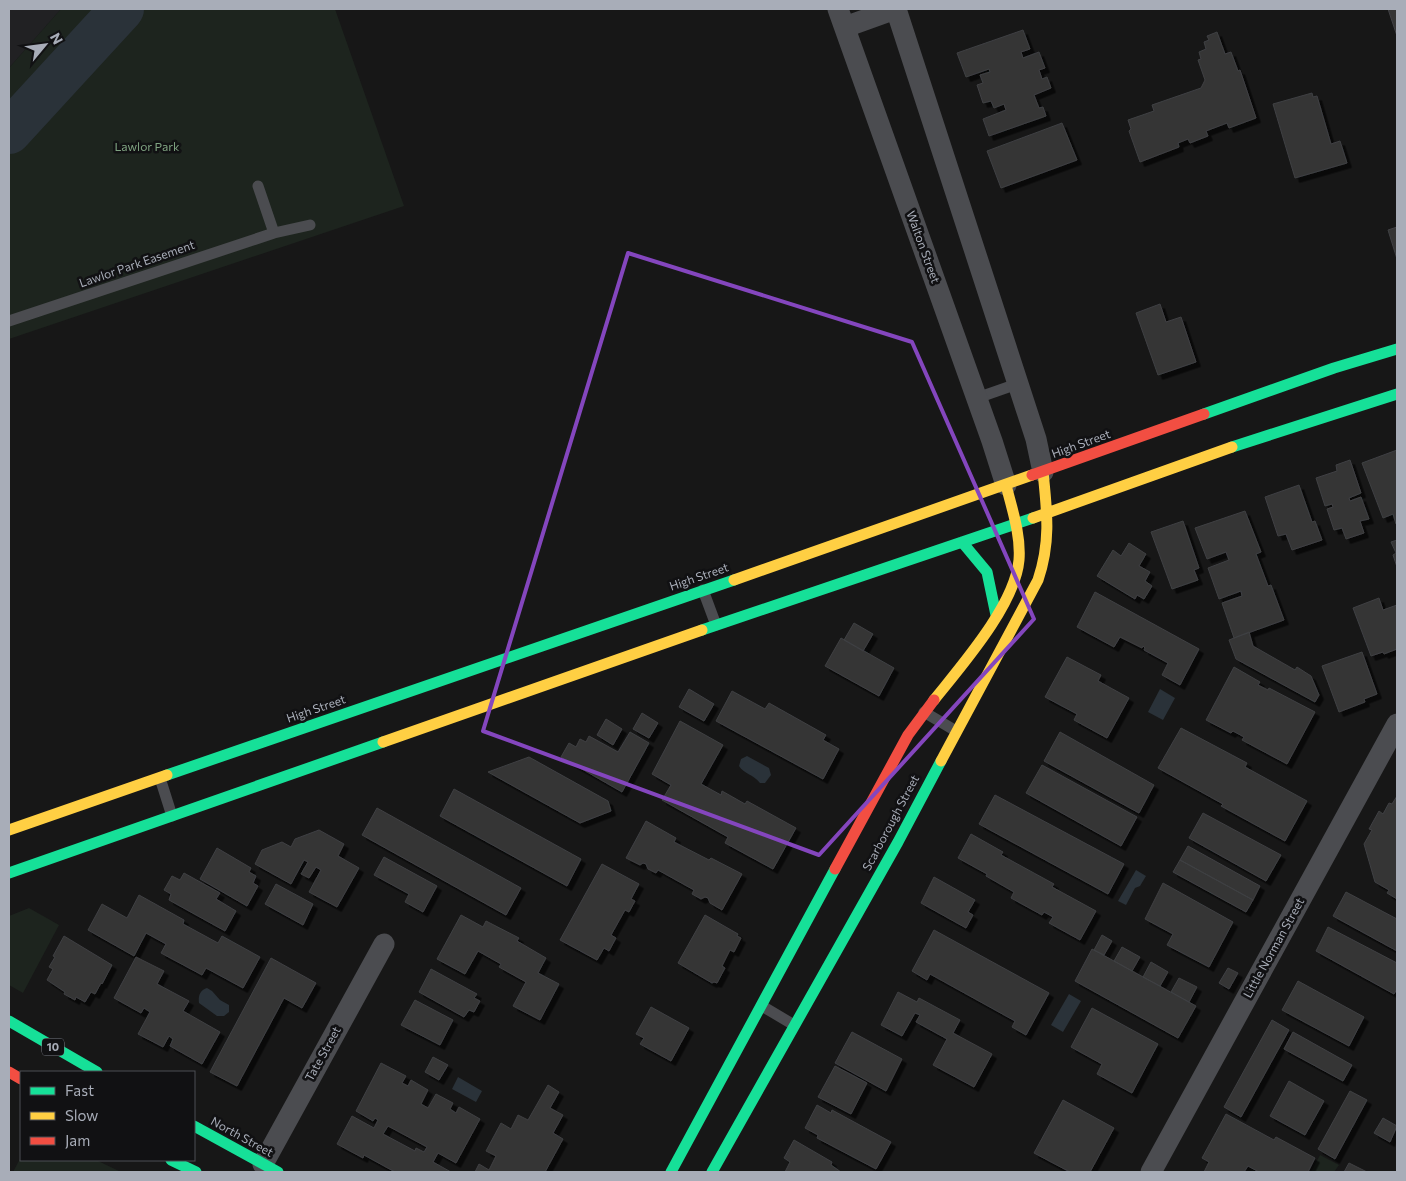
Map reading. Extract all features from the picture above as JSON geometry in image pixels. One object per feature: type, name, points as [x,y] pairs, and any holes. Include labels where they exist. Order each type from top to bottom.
[{"type":"main road","name":"High Street","points":[[9,830],[820,551],[1334,368],[1397,349]]},
{"type":"main road","points":[[9,873],[716,625],[1016,524],[1241,444],[1397,394]]},
{"type":"main road","name":"Scarborough Street","points":[[712,1172],[898,842],[1027,602],[1041,572],[1047,551],[1047,513],[1043,472]]},
{"type":"main road","points":[[671,1172],[908,735],[924,712],[965,662],[1006,599],[1017,572],[1019,553],[1016,524],[1006,485]]},
{"type":"main road","points":[[962,542],[987,572],[996,615]]},
{"type":"main road","name":"10","points":[[9,1021],[95,1071]]},
{"type":"main road","points":[[9,1072],[20,1078]]},
{"type":"main road","name":"North Street","points":[[195,1127],[270,1168]]},
{"type":"main road","points":[[173,1161],[196,1172]]},
{"type":"street","points":[[842,18],[895,9],[1036,439],[1043,472]]},
{"type":"street","name":"Walton Street","points":[[842,18],[1006,485]]},
{"type":"street","name":"Little Norman Street","points":[[1151,1172],[1397,724]]},
{"type":"street","name":"Tate Street","points":[[270,1168],[384,944]]},
{"type":"lane","points":[[258,186],[274,233]]},
{"type":"lane","name":"Lawlor Park Easement","points":[[9,322],[274,233],[310,225]]},
{"type":"lane","points":[[977,398],[1017,384]]},
{"type":"lane","points":[[703,590],[716,625]]},
{"type":"lane","points":[[924,712],[956,731]]},
{"type":"lane","points":[[160,778],[172,816]]},
{"type":"lane","points":[[762,1006],[794,1025]]},
{"type":"highlighted area","points":[[628,253],[912,342],[1034,619],[819,855],[483,731]]},
{"type":"shaded area","points":[[9,9],[61,9],[9,68]]},
{"type":"shaded area","points":[[1160,689],[1175,698],[1163,720],[1148,712]]},
{"type":"shaded area","points":[[747,756],[769,768],[771,775],[765,783],[760,783],[739,766],[741,759]]},
{"type":"shaded area","points":[[1136,870],[1146,876],[1140,886],[1135,888],[1126,905],[1118,901]]},
{"type":"shaded area","points":[[207,988],[220,1000],[229,1005],[229,1012],[224,1016],[217,1016],[199,1003],[200,994]]},
{"type":"shaded area","points":[[1069,994],[1081,1001],[1063,1032],[1051,1025]]},
{"type":"shaded area","points":[[458,1077],[482,1091],[476,1102],[452,1089]]},
{"type":"green space","name":"Lawlor Park","points":[[61,9],[335,9],[404,206],[9,339],[9,68]]},
{"type":"green space","points":[[29,908],[59,925],[23,993],[9,985],[9,916]]},
{"type":"green space","points":[[1320,1155],[1339,1165],[1334,1172],[1311,1172]]},
{"type":"green space","points":[[20,1159],[20,1161],[98,1161],[121,1172],[13,1172]]},
{"type":"building","points":[[1388,9],[1397,9],[1397,36]]},
{"type":"building","points":[[1023,30],[1030,49],[1021,52],[1023,58],[1039,52],[1045,68],[1039,70],[1042,79],[1047,77],[1051,88],[1034,95],[1039,108],[1043,107],[1046,116],[989,136],[983,119],[1006,110],[1004,104],[994,108],[991,101],[983,103],[977,85],[983,83],[980,75],[990,72],[989,69],[966,77],[957,53]]},
{"type":"building","points":[[1217,32],[1225,54],[1231,52],[1238,71],[1240,70],[1256,118],[1229,128],[1227,123],[1206,131],[1208,136],[1190,143],[1188,139],[1178,143],[1179,147],[1140,162],[1129,131],[1131,129],[1128,120],[1154,111],[1152,105],[1201,88],[1205,80],[1198,60],[1201,59],[1199,52],[1206,49],[1204,42],[1209,40],[1207,36]]},
{"type":"building","points":[[1312,93],[1313,97],[1317,96],[1331,144],[1340,141],[1347,163],[1295,178],[1273,104]]},
{"type":"building","points":[[1062,123],[1077,160],[1001,188],[987,151]]},
{"type":"building","points":[[1397,227],[1397,259],[1388,230]]},
{"type":"building","points":[[1160,304],[1166,322],[1181,317],[1196,362],[1158,375],[1136,313]]},
{"type":"building","points":[[1397,450],[1396,524],[1393,514],[1383,518],[1362,463]]},
{"type":"building","points":[[1350,460],[1361,493],[1349,498],[1350,501],[1361,497],[1369,519],[1360,521],[1364,533],[1346,539],[1342,528],[1334,530],[1327,509],[1333,507],[1332,504],[1325,506],[1316,478],[1337,471],[1336,465]]},
{"type":"building","points":[[1299,485],[1312,522],[1315,521],[1322,540],[1292,550],[1286,534],[1278,536],[1265,497]]},
{"type":"building","points":[[1245,511],[1261,552],[1256,554],[1268,586],[1271,585],[1284,620],[1234,638],[1222,603],[1242,596],[1241,591],[1219,599],[1208,568],[1229,560],[1226,552],[1207,559],[1195,528]]},
{"type":"building","points":[[1183,521],[1199,568],[1194,570],[1198,580],[1172,589],[1151,532]]},
{"type":"building","points":[[1397,540],[1397,567],[1393,555],[1396,553],[1391,542]]},
{"type":"building","points":[[1129,543],[1146,554],[1139,566],[1150,572],[1145,581],[1152,586],[1144,599],[1137,595],[1135,599],[1097,576],[1113,550],[1121,556]]},
{"type":"building","points":[[1095,592],[1199,649],[1180,685],[1162,675],[1168,663],[1144,650],[1143,646],[1142,648],[1120,637],[1114,647],[1077,627]]},
{"type":"building","points":[[1379,598],[1383,610],[1397,605],[1397,649],[1371,656],[1353,608]]},
{"type":"building","points":[[854,623],[873,634],[863,651],[844,640]]},
{"type":"building","points":[[1249,632],[1253,646],[1295,670],[1297,667],[1311,676],[1319,695],[1315,702],[1236,659],[1229,640]]},
{"type":"building","points":[[841,638],[894,668],[879,696],[825,666]]},
{"type":"building","points":[[1362,652],[1377,694],[1364,699],[1365,702],[1339,712],[1322,666]]},
{"type":"building","points":[[1067,657],[1101,675],[1098,681],[1129,698],[1107,738],[1074,720],[1077,714],[1045,697]]},
{"type":"building","points":[[1234,667],[1260,682],[1258,685],[1268,690],[1269,688],[1315,712],[1287,764],[1242,740],[1244,737],[1233,731],[1231,733],[1206,720]]},
{"type":"building","points":[[689,689],[714,704],[704,721],[679,707]]},
{"type":"building","points":[[732,691],[765,709],[769,703],[826,735],[823,740],[839,749],[823,779],[716,721]]},
{"type":"building","points":[[642,713],[658,723],[649,738],[633,729]]},
{"type":"building","points":[[606,719],[622,729],[613,745],[597,735]]},
{"type":"building","points":[[680,721],[723,745],[701,784],[721,795],[722,791],[745,804],[747,801],[796,828],[773,869],[725,843],[728,837],[662,800],[671,785],[652,774]]},
{"type":"building","points":[[1181,728],[1247,763],[1245,767],[1307,801],[1285,841],[1221,806],[1223,804],[1158,768]]},
{"type":"building","points":[[630,732],[649,743],[622,792],[561,757],[569,743],[576,747],[580,739],[586,742],[589,736],[618,752]]},
{"type":"building","points":[[1060,732],[1154,785],[1139,813],[1044,761]]},
{"type":"building","points":[[529,757],[608,801],[611,811],[580,823],[488,772]]},
{"type":"building","points":[[1042,765],[1137,817],[1121,846],[1026,793]]},
{"type":"building","points":[[454,789],[581,859],[567,886],[440,816]]},
{"type":"building","points":[[995,795],[1124,864],[1108,894],[979,824]]},
{"type":"building","points":[[1397,796],[1397,899],[1387,893],[1389,890],[1375,882],[1364,844],[1372,830],[1369,829],[1379,811],[1383,814],[1389,803],[1392,804]]},
{"type":"building","points":[[377,808],[521,888],[506,915],[362,835]]},
{"type":"building","points":[[1203,813],[1281,855],[1266,881],[1189,838]]},
{"type":"building","points":[[646,821],[676,838],[674,842],[742,874],[722,910],[710,903],[708,898],[701,899],[692,894],[694,890],[658,870],[656,873],[648,869],[646,864],[640,865],[626,858]]},
{"type":"building","points":[[319,830],[344,844],[338,856],[359,868],[337,907],[309,892],[321,870],[316,867],[309,878],[301,874],[308,862],[304,860],[291,884],[255,864],[262,850],[282,842],[291,847],[295,839]]},
{"type":"building","points":[[971,834],[1003,852],[1001,855],[1054,884],[1052,887],[1096,911],[1080,940],[1049,923],[1053,917],[1044,912],[1042,915],[1011,898],[1014,892],[958,858]]},
{"type":"building","points":[[1188,846],[1260,886],[1253,900],[1180,860]]},
{"type":"building","points":[[217,848],[251,868],[249,872],[256,876],[253,883],[258,886],[247,906],[200,879]]},
{"type":"building","points":[[384,857],[437,886],[423,912],[405,902],[409,894],[374,875]]},
{"type":"building","points":[[1180,860],[1253,900],[1246,912],[1173,872]]},
{"type":"building","points":[[602,864],[639,884],[631,899],[635,901],[629,912],[625,910],[611,935],[616,938],[609,951],[604,948],[597,960],[560,940]]},
{"type":"building","points":[[184,873],[220,893],[216,899],[236,911],[225,931],[169,900],[171,894],[164,890],[172,876],[180,880]]},
{"type":"building","points":[[934,877],[975,900],[968,912],[973,915],[966,928],[921,903]]},
{"type":"building","points":[[1163,883],[1233,922],[1209,967],[1167,945],[1173,934],[1145,919]]},
{"type":"building","points":[[276,884],[313,904],[303,925],[265,904]]},
{"type":"building","points":[[1346,892],[1397,919],[1397,951],[1333,916]]},
{"type":"building","points":[[139,895],[184,920],[183,924],[218,943],[222,936],[260,957],[243,988],[206,968],[202,975],[161,953],[166,944],[146,933],[134,956],[88,930],[102,904],[127,918]]},
{"type":"building","points":[[461,915],[483,927],[486,921],[519,938],[517,941],[546,958],[538,973],[559,984],[540,1020],[513,1006],[526,982],[499,967],[501,964],[478,951],[465,974],[437,959]]},
{"type":"building","points":[[705,915],[738,934],[737,936],[741,938],[734,952],[730,950],[722,966],[725,968],[717,983],[712,983],[678,963]]},
{"type":"building","points":[[1328,927],[1397,963],[1397,989],[1394,994],[1316,951]]},
{"type":"building","points":[[934,930],[1049,993],[1026,1035],[1012,1027],[1015,1021],[930,974],[927,980],[912,971]]},
{"type":"building","points":[[1102,935],[1112,941],[1104,955],[1094,950]]},
{"type":"building","points":[[64,936],[112,965],[95,994],[91,992],[85,1002],[76,997],[75,1000],[64,994],[65,992],[47,980],[53,969],[49,967],[55,957],[53,956]]},
{"type":"building","points":[[1122,947],[1140,957],[1132,971],[1114,961]]},
{"type":"building","points":[[1092,949],[1196,1006],[1178,1038],[1075,981]]},
{"type":"building","points":[[136,957],[164,971],[157,984],[189,1001],[183,1011],[220,1032],[202,1064],[170,1046],[173,1039],[169,1036],[163,1047],[138,1034],[150,1012],[144,1008],[141,1013],[114,998]]},
{"type":"building","points":[[271,958],[316,983],[302,1008],[284,998],[237,1086],[210,1072]]},
{"type":"building","points":[[1151,962],[1168,972],[1160,986],[1143,977]]},
{"type":"building","points":[[1228,968],[1238,973],[1229,989],[1219,983]]},
{"type":"building","points":[[431,969],[477,994],[474,998],[480,1001],[474,1012],[469,1010],[464,1017],[419,992]]},
{"type":"building","points":[[1179,978],[1197,987],[1189,1002],[1171,992]]},
{"type":"building","points":[[1298,981],[1364,1017],[1349,1046],[1282,1010]]},
{"type":"building","points":[[898,992],[917,1002],[919,998],[960,1020],[953,1033],[992,1054],[974,1087],[933,1065],[947,1039],[916,1022],[920,1015],[915,1013],[902,1036],[881,1025]]},
{"type":"building","points":[[415,1000],[453,1020],[440,1045],[401,1025]]},
{"type":"building","points":[[651,1007],[689,1028],[671,1061],[640,1044],[644,1038],[636,1034]]},
{"type":"building","points":[[1092,1008],[1158,1044],[1132,1093],[1097,1074],[1102,1064],[1071,1047]]},
{"type":"building","points":[[1272,1020],[1289,1030],[1241,1117],[1224,1107]]},
{"type":"building","points":[[852,1032],[902,1059],[886,1091],[835,1063]]},
{"type":"building","points":[[1293,1032],[1352,1065],[1343,1081],[1284,1049]]},
{"type":"building","points":[[433,1057],[448,1065],[439,1080],[425,1072]]},
{"type":"building","points":[[381,1063],[406,1076],[402,1083],[408,1086],[411,1080],[428,1090],[421,1104],[428,1108],[436,1094],[453,1103],[450,1109],[456,1113],[459,1107],[480,1119],[456,1163],[438,1153],[433,1162],[451,1172],[395,1172],[364,1155],[363,1158],[337,1144],[352,1116],[374,1128],[378,1120],[375,1118],[373,1121],[356,1111]],"holes":[[[388,1126],[427,1147],[424,1152],[416,1148],[415,1151],[383,1134]]]},
{"type":"building","points":[[835,1066],[867,1083],[851,1114],[818,1097]]},
{"type":"building","points":[[1289,1081],[1324,1101],[1305,1135],[1270,1116]]},
{"type":"building","points":[[548,1085],[559,1092],[550,1108],[563,1115],[553,1133],[563,1139],[545,1172],[475,1172],[479,1164],[489,1170],[496,1156],[486,1151],[501,1123],[511,1129],[518,1115],[528,1120]]},
{"type":"building","points":[[1350,1091],[1367,1100],[1335,1159],[1318,1149]]},
{"type":"building","points":[[1063,1100],[1114,1128],[1090,1172],[1070,1172],[1034,1153]]},
{"type":"building","points":[[817,1105],[831,1113],[832,1110],[891,1142],[876,1169],[817,1138],[818,1135],[805,1128]]},
{"type":"building","points":[[1226,1114],[1274,1140],[1276,1137],[1315,1158],[1308,1172],[1259,1172],[1248,1166],[1244,1172],[1204,1172],[1209,1162],[1202,1158]]},
{"type":"building","points":[[1383,1118],[1397,1126],[1390,1142],[1374,1133]]},
{"type":"building","points":[[794,1140],[832,1162],[831,1165],[841,1172],[785,1172],[790,1162],[784,1158]]},
{"type":"building","points":[[1349,1163],[1367,1172],[1344,1172]]},
{"type":"waterway","points":[[9,132],[122,9]]},
{"type":"traffic: fast","points":[[1204,414],[1334,368],[1397,349]]},
{"type":"traffic: fast","points":[[1232,447],[1397,394]]},
{"type":"traffic: fast","points":[[702,630],[1033,518]]},
{"type":"traffic: fast","points":[[962,542],[987,572],[996,615]]},
{"type":"traffic: fast","points":[[167,775],[734,580]]},
{"type":"traffic: fast","points":[[9,873],[383,742]]},
{"type":"traffic: fast","points":[[712,1172],[898,842],[941,761]]},
{"type":"traffic: fast","points":[[671,1172],[835,869]]},
{"type":"traffic: fast","points":[[9,1021],[95,1071]]},
{"type":"traffic: fast","points":[[195,1127],[278,1172]]},
{"type":"traffic: fast","points":[[173,1161],[196,1172]]},
{"type":"traffic: slow","points":[[1033,518],[1232,447]]},
{"type":"traffic: slow","points":[[941,761],[1038,580],[1045,553],[1047,526],[1043,472]]},
{"type":"traffic: slow","points":[[734,580],[1032,475]]},
{"type":"traffic: slow","points":[[934,700],[986,634],[1008,596],[1015,578],[1019,560],[1019,541],[1006,485]]},
{"type":"traffic: slow","points":[[383,742],[702,630]]},
{"type":"traffic: slow","points":[[9,830],[167,775]]},
{"type":"traffic: jam","points":[[1032,475],[1204,414]]},
{"type":"traffic: jam","points":[[835,869],[908,735],[934,700]]},
{"type":"traffic: jam","points":[[9,1072],[20,1078]]}]
